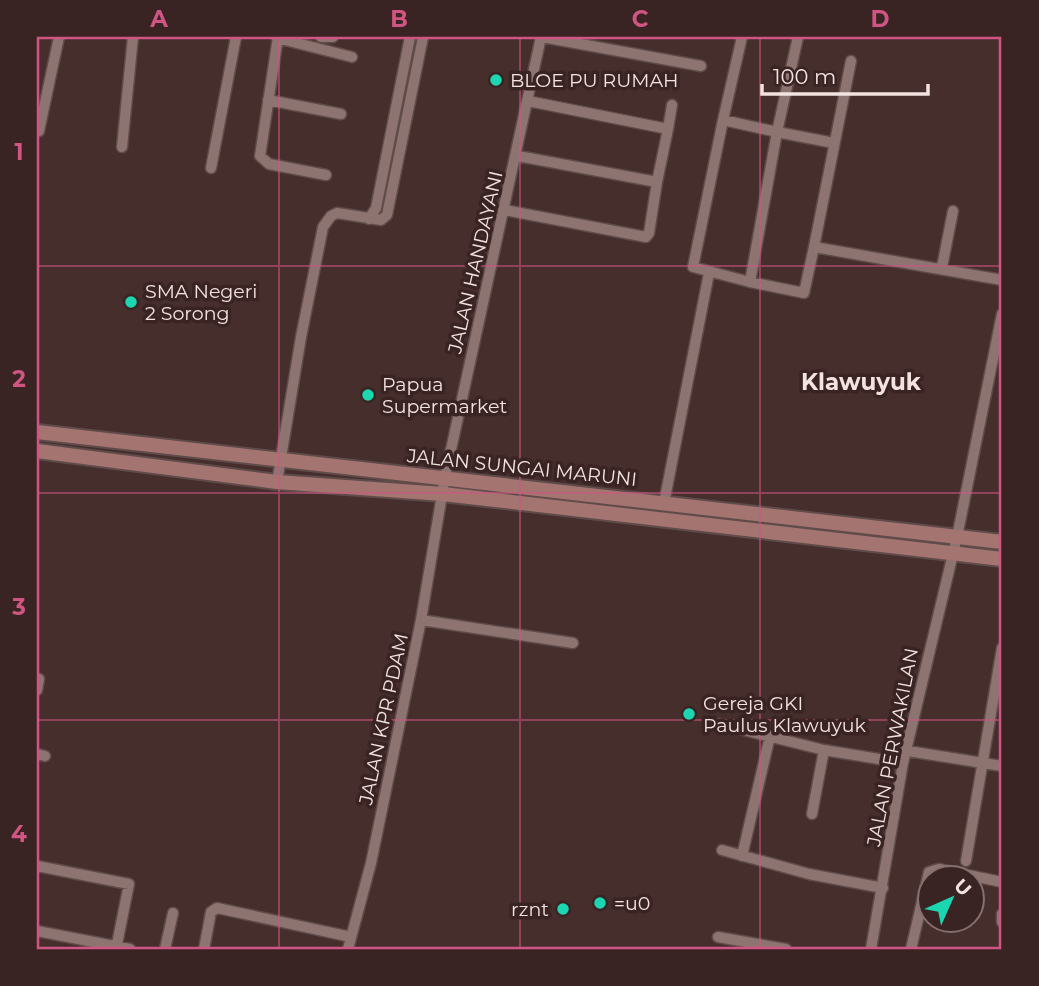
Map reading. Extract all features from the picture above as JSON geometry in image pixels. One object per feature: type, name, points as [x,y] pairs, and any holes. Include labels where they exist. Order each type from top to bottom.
[{"type":"main road","name":"JALAN SUNGAI MARUNI","points":[[37,432],[280,462],[445,477],[1002,542]]},
{"type":"main road","name":"JALAN SUNGAI MARUNI","points":[[37,451],[277,482],[443,495],[1002,559]]},
{"type":"street","points":[[39,131],[59,37]]},
{"type":"street","points":[[122,147],[133,37]]},
{"type":"street","points":[[211,167],[236,37]]},
{"type":"street","points":[[321,37],[333,37]]},
{"type":"street","points":[[369,219],[376,208],[410,37]]},
{"type":"street","points":[[277,482],[323,227],[331,216],[337,214],[380,220],[388,211],[423,37]]},
{"type":"street","points":[[542,37],[701,66]]},
{"type":"street","name":"JALAN HANDAYANI","points":[[443,495],[542,37]]},
{"type":"street","points":[[742,37],[693,264],[697,270],[709,273],[804,293],[851,61]]},
{"type":"street","points":[[750,282],[777,132],[798,37]]},
{"type":"street","points":[[326,175],[269,164],[261,159],[260,151],[278,38],[352,57]]},
{"type":"street","points":[[268,100],[341,114]]},
{"type":"street","points":[[528,101],[668,129]]},
{"type":"street","points":[[505,210],[646,237],[672,105]]},
{"type":"street","points":[[723,120],[834,143]]},
{"type":"street","points":[[517,156],[657,182]]},
{"type":"street","points":[[942,267],[953,211]]},
{"type":"street","points":[[814,247],[942,267],[1002,280]]},
{"type":"street","points":[[664,503],[709,273]]},
{"type":"street","name":"JALAN PERWAKILAN","points":[[870,949],[883,888],[903,763],[957,537],[1002,314]]},
{"type":"street","name":"JALAN KPR PDAM","points":[[348,949],[371,863],[421,620],[443,495]]},
{"type":"street","points":[[421,620],[573,643]]},
{"type":"street","points":[[966,861],[1002,648]]},
{"type":"street","points":[[719,724],[824,750],[903,763]]},
{"type":"street","points":[[742,856],[770,736]]},
{"type":"street","points":[[812,814],[824,750]]},
{"type":"street","points":[[908,751],[1002,766]]},
{"type":"street","points":[[722,850],[808,874],[883,888]]},
{"type":"street","points":[[37,866],[129,884],[117,948]]},
{"type":"street","points":[[911,949],[928,874],[932,870],[1002,882]]},
{"type":"street","points":[[204,949],[211,912],[218,908],[351,937]]},
{"type":"street","points":[[165,949],[173,913]]},
{"type":"street","points":[[1002,914],[1002,922]]},
{"type":"street","points":[[37,931],[130,949]]},
{"type":"street","points":[[718,937],[786,949]]},
{"type":"place","name":"BLOE PU RUMAH","points":[[496,80]]},
{"type":"place","name":"SMA Negeri 2 Sorong","points":[[131,302]]},
{"type":"place","name":"Papua Supermarket","points":[[368,395]]},
{"type":"place","name":"Gereja GKI Paulus Klawuyuk","points":[[689,714]]},
{"type":"place","name":"=u0","points":[[600,903]]},
{"type":"place","name":"rznt","points":[[563,909]]},
{"type":"district","name":"Klawuyuk","points":[[861,382]]}]
